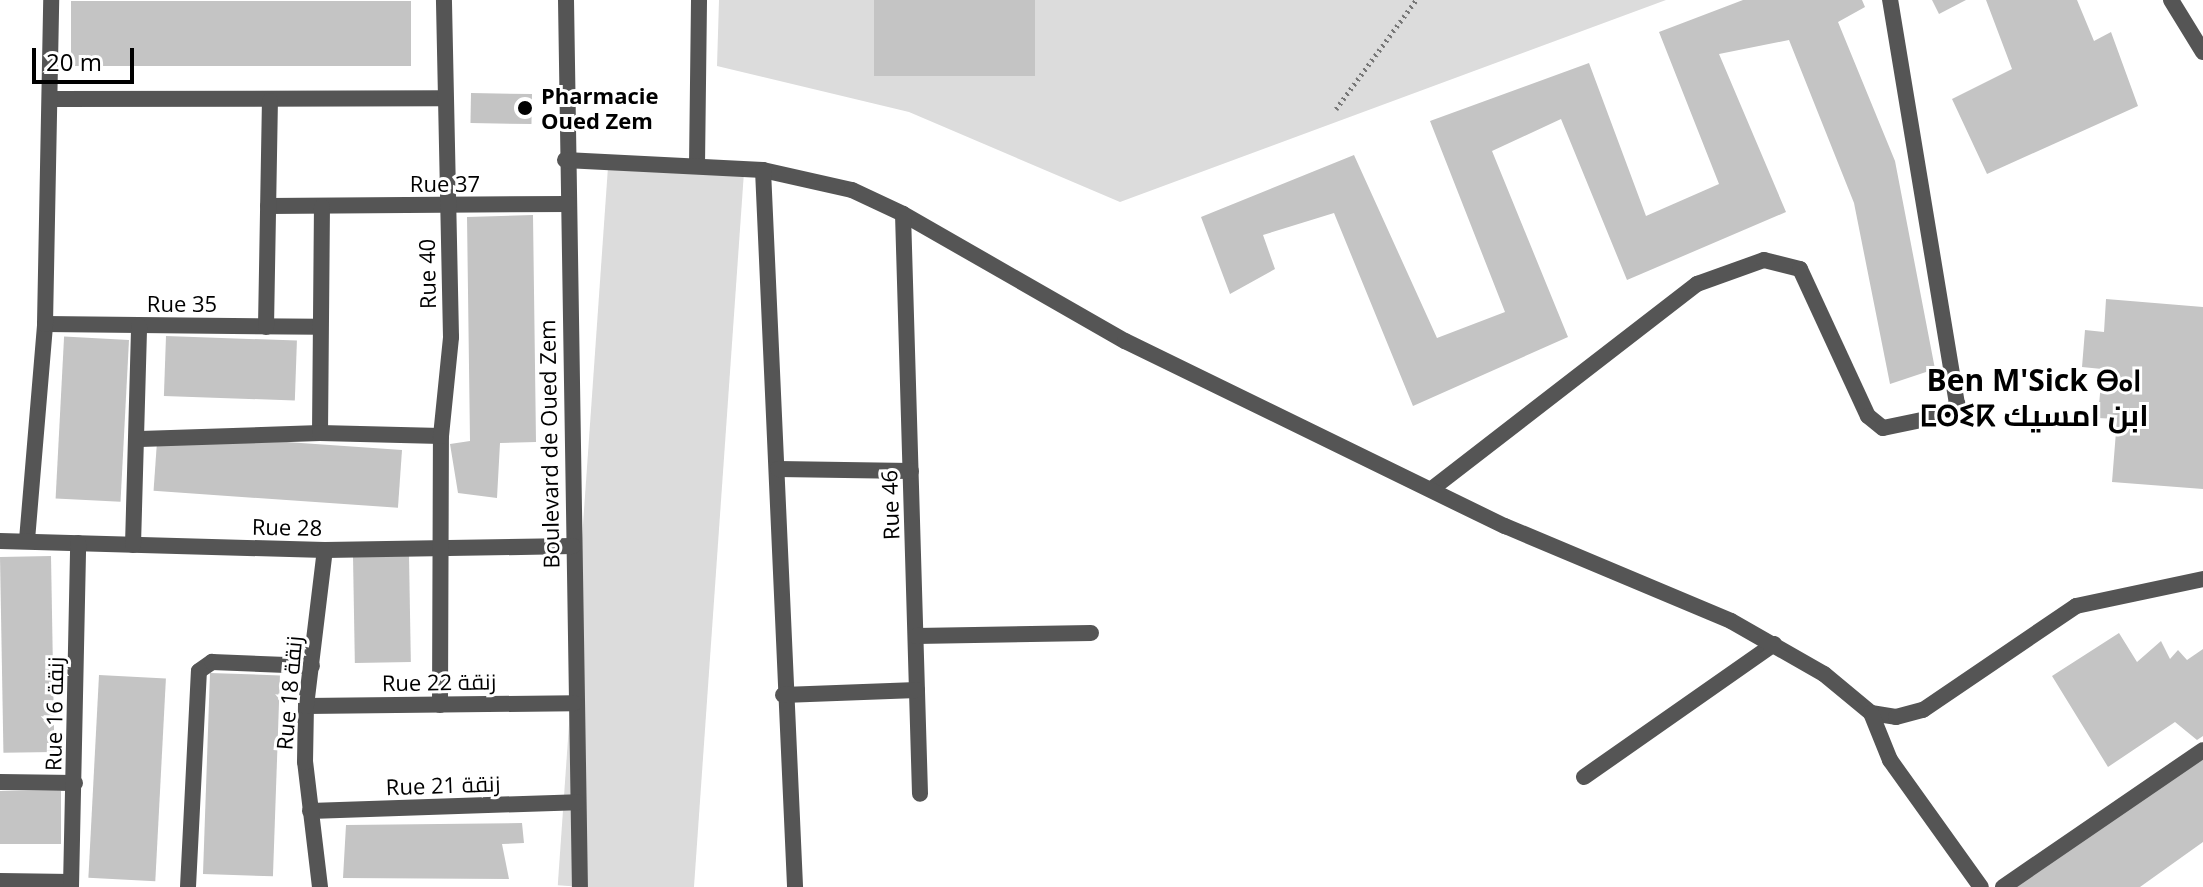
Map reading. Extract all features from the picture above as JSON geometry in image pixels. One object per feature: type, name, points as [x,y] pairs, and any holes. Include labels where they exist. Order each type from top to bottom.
[{"type":"street","points":[[27,540],[45,324],[53,99],[51,0]]},
{"type":"street","name":"Rue 40","points":[[440,705],[441,436],[451,337],[444,0]]},
{"type":"street","name":"Boulevard de Oued Zem","points":[[566,0],[565,160],[580,887]]},
{"type":"street","points":[[697,165],[699,0]]},
{"type":"street","points":[[1433,488],[1697,284],[1764,260],[1800,269],[1868,416],[1883,428],[1946,415],[1957,404],[1890,0]]},
{"type":"street","points":[[2171,0],[2196,26],[2203,52]]},
{"type":"street","points":[[53,99],[270,101],[444,98]]},
{"type":"street","points":[[266,327],[270,101]]},
{"type":"street","points":[[565,160],[763,170],[852,190],[903,214],[1125,341],[1433,488],[1505,526],[1731,621],[1841,686],[1871,713],[1890,760],[1981,887]]},
{"type":"street","points":[[763,170],[778,469],[783,695],[795,887]]},
{"type":"street","name":"Rue 37","points":[[268,206],[568,204]]},
{"type":"street","points":[[320,433],[322,207]]},
{"type":"street","name":"Rue 46","points":[[903,214],[920,794]]},
{"type":"street","name":"Rue 35","points":[[45,324],[319,327]]},
{"type":"street","points":[[133,545],[140,439],[139,326]]},
{"type":"street","points":[[140,439],[320,433],[441,436]]},
{"type":"street","points":[[778,469],[911,471]]},
{"type":"street","name":"Rue 28","points":[[0,541],[325,550],[573,546]]},
{"type":"street","name":"Rue 16 زنقة","points":[[71,884],[78,543]]},
{"type":"street","name":"Rue 18 زنقة","points":[[320,887],[310,811],[306,706],[325,550]]},
{"type":"street","points":[[1871,713],[1896,717],[1923,710],[2076,606],[2203,579]]},
{"type":"street","points":[[916,636],[1091,633]]},
{"type":"street","points":[[1584,777],[1774,644]]},
{"type":"street","points":[[188,887],[199,671],[212,662],[312,666]]},
{"type":"street","points":[[783,695],[917,690]]},
{"type":"street","name":"Rue 22 زنقة","points":[[306,706],[574,703]]},
{"type":"street","points":[[2003,887],[2203,750]]},
{"type":"street","points":[[0,782],[75,783]]},
{"type":"street","name":"Rue 21 زنقة","points":[[310,811],[577,802]]},
{"type":"street","points":[[0,881],[71,884]]},
{"type":"path","points":[[1336,109],[1416,0]]},
{"type":"shaded area","points":[[719,0],[1666,0],[1120,202],[909,112],[717,66]]},
{"type":"shaded area","points":[[608,167],[744,176],[694,887],[558,885]]},
{"type":"building","points":[[874,0],[1035,0],[1035,76],[874,76]]},
{"type":"building","points":[[1743,0],[1862,0],[1865,7],[1838,22],[1895,161],[1935,369],[1890,384],[1854,203],[1789,40],[1719,54],[1786,212],[1627,280],[1561,119],[1492,151],[1568,337],[1413,406],[1334,213],[1263,235],[1275,269],[1230,294],[1201,217],[1354,155],[1437,338],[1505,312],[1430,121],[1589,63],[1646,216],[1719,184],[1659,32]]},
{"type":"building","points":[[1932,0],[1966,0],[1939,14]]},
{"type":"building","points":[[1986,0],[2077,0],[2094,41],[2111,32],[2138,106],[1987,174],[1952,99],[2012,69]]},
{"type":"building","points":[[71,1],[411,1],[411,66],[71,66]]},
{"type":"building","points":[[471,93],[532,94],[531,124],[470,123]]},
{"type":"building","points":[[533,215],[536,442],[500,443],[497,498],[458,493],[450,444],[470,441],[467,217]]},
{"type":"building","points":[[2106,299],[2203,307],[2203,489],[2112,482],[2117,419],[2098,418],[2102,369],[2082,367],[2085,330],[2104,332]]},
{"type":"building","points":[[166,336],[297,341],[295,401],[164,396]]},
{"type":"building","points":[[64,337],[129,340],[121,502],[56,498]]},
{"type":"building","points":[[158,433],[402,450],[398,508],[154,491]]},
{"type":"building","points":[[51,556],[54,752],[3,753],[0,557]]},
{"type":"building","points":[[409,556],[411,662],[355,663],[353,557]]},
{"type":"building","points":[[2119,633],[2137,662],[2161,641],[2170,659],[2178,650],[2187,660],[2203,649],[2203,736],[2197,740],[2175,722],[2108,767],[2052,676]]},
{"type":"building","points":[[210,673],[280,675],[273,876],[203,874]]},
{"type":"building","points":[[99,675],[166,679],[155,881],[88,878]]},
{"type":"building","points":[[2203,756],[2203,842],[2140,887],[2011,887]]},
{"type":"building","points":[[0,791],[61,791],[61,844],[0,844]]},
{"type":"building","points":[[522,823],[524,843],[502,844],[509,879],[343,878],[346,825]]},
{"type":"place","name":"Pharmacie Oued Zem","points":[[525,108]]},
{"type":"district","name":"Ben M'Sick ⴱⴰⵏ ⵎⵙⵉⴽ ابن امسيك","points":[[2034,397]]}]
